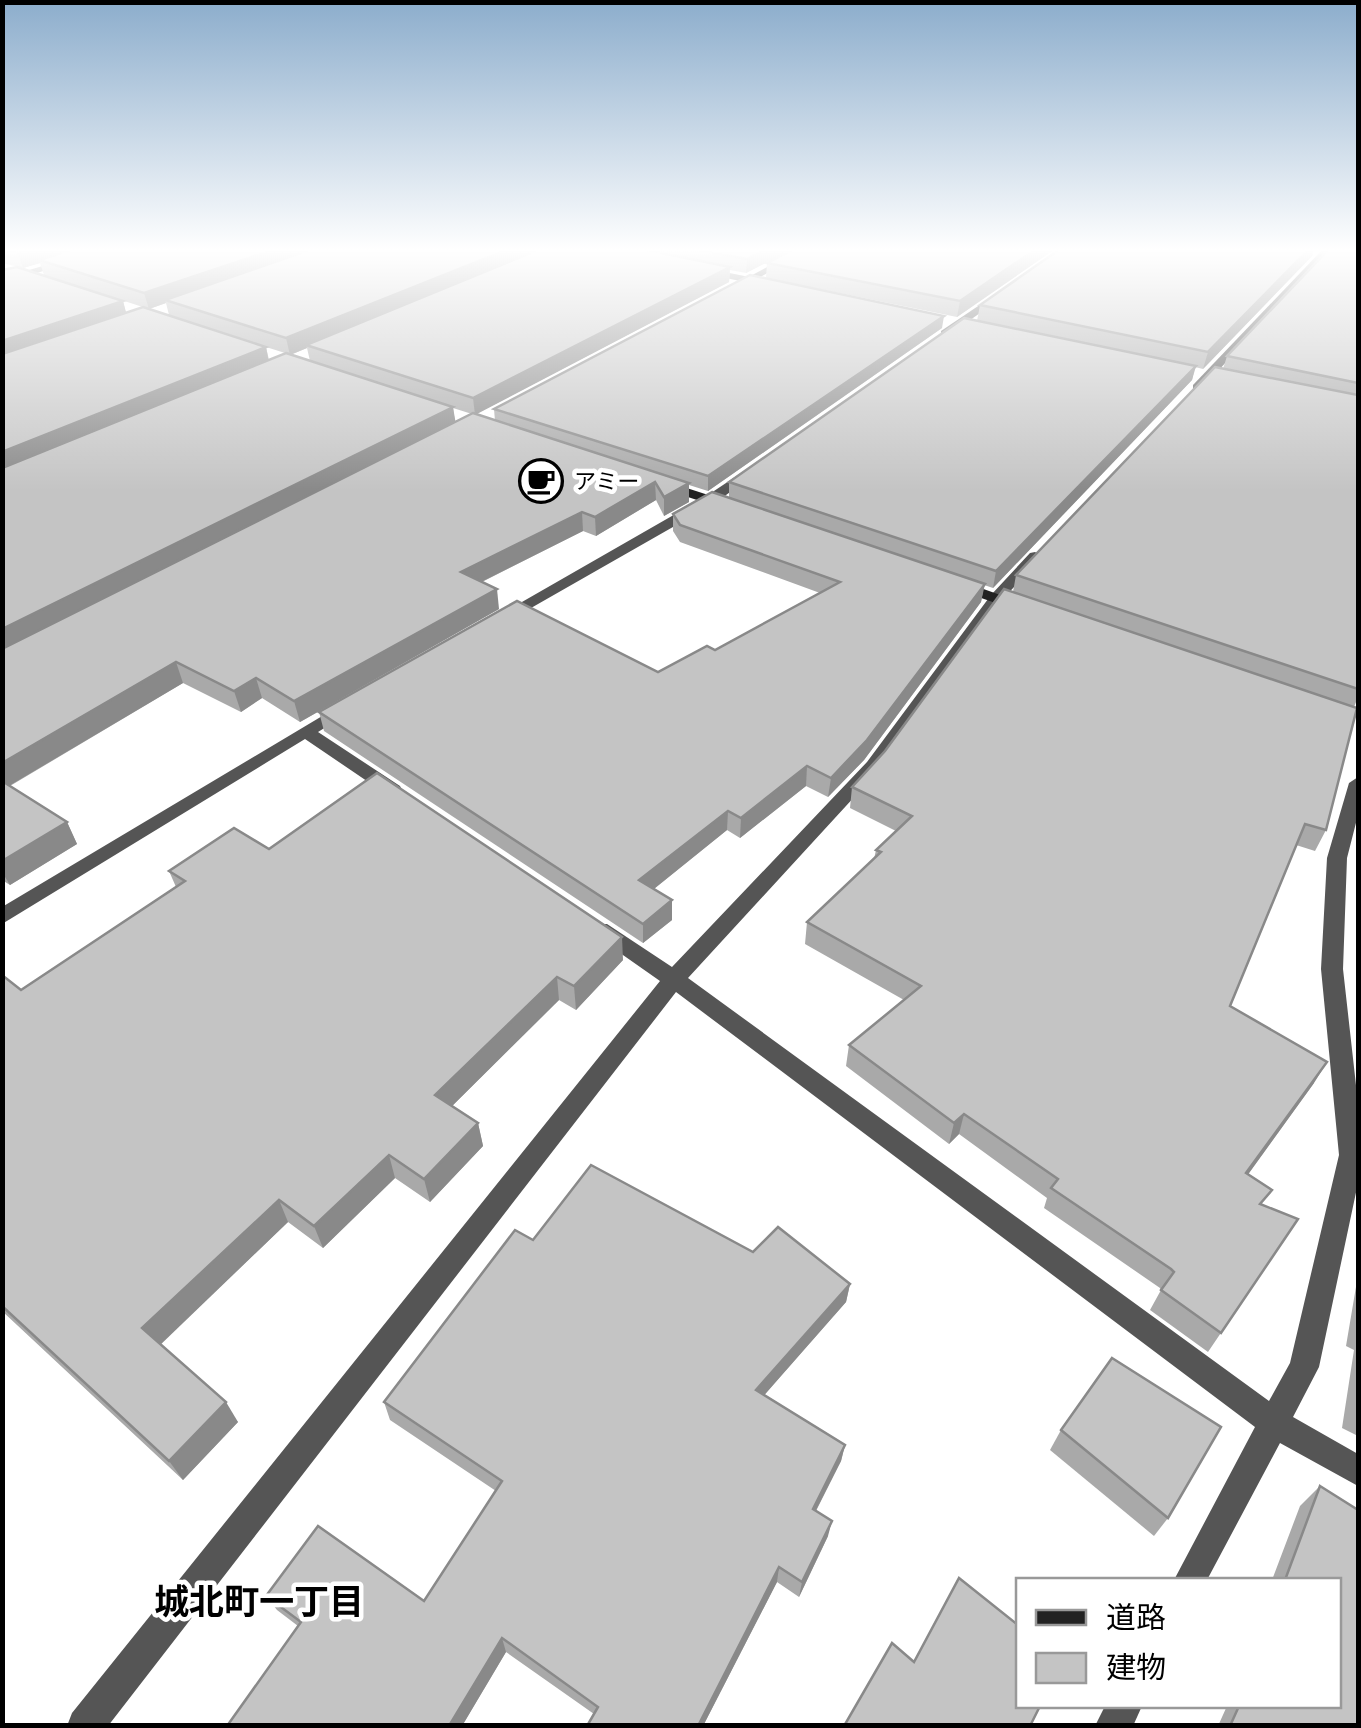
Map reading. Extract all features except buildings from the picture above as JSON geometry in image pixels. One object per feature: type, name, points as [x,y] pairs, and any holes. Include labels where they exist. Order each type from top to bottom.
[{"type":"street","points":[[927,346],[950,330]]},
{"type":"street","points":[[1181,404],[1251,330]]},
{"type":"street","points":[[490,625],[710,500],[758,466]]},
{"type":"street","points":[[656,482],[746,512]]},
{"type":"street","points":[[85,1726],[674,979],[872,766],[996,598],[1050,541]]},
{"type":"street","points":[[942,580],[1032,610]]},
{"type":"street","points":[[2,916],[355,702]]},
{"type":"street","points":[[305,731],[417,806]]},
{"type":"street","points":[[1191,1578],[1304,1366],[1352,1155],[1332,969],[1336,858],[1358,783]]},
{"type":"street","points":[[577,914],[674,979],[1274,1423],[1358,1472]]},
{"type":"place","name":"アミー","points":[[541,481]]},
{"type":"district","name":"城北町一丁目","points":[[259,1601]]}]
